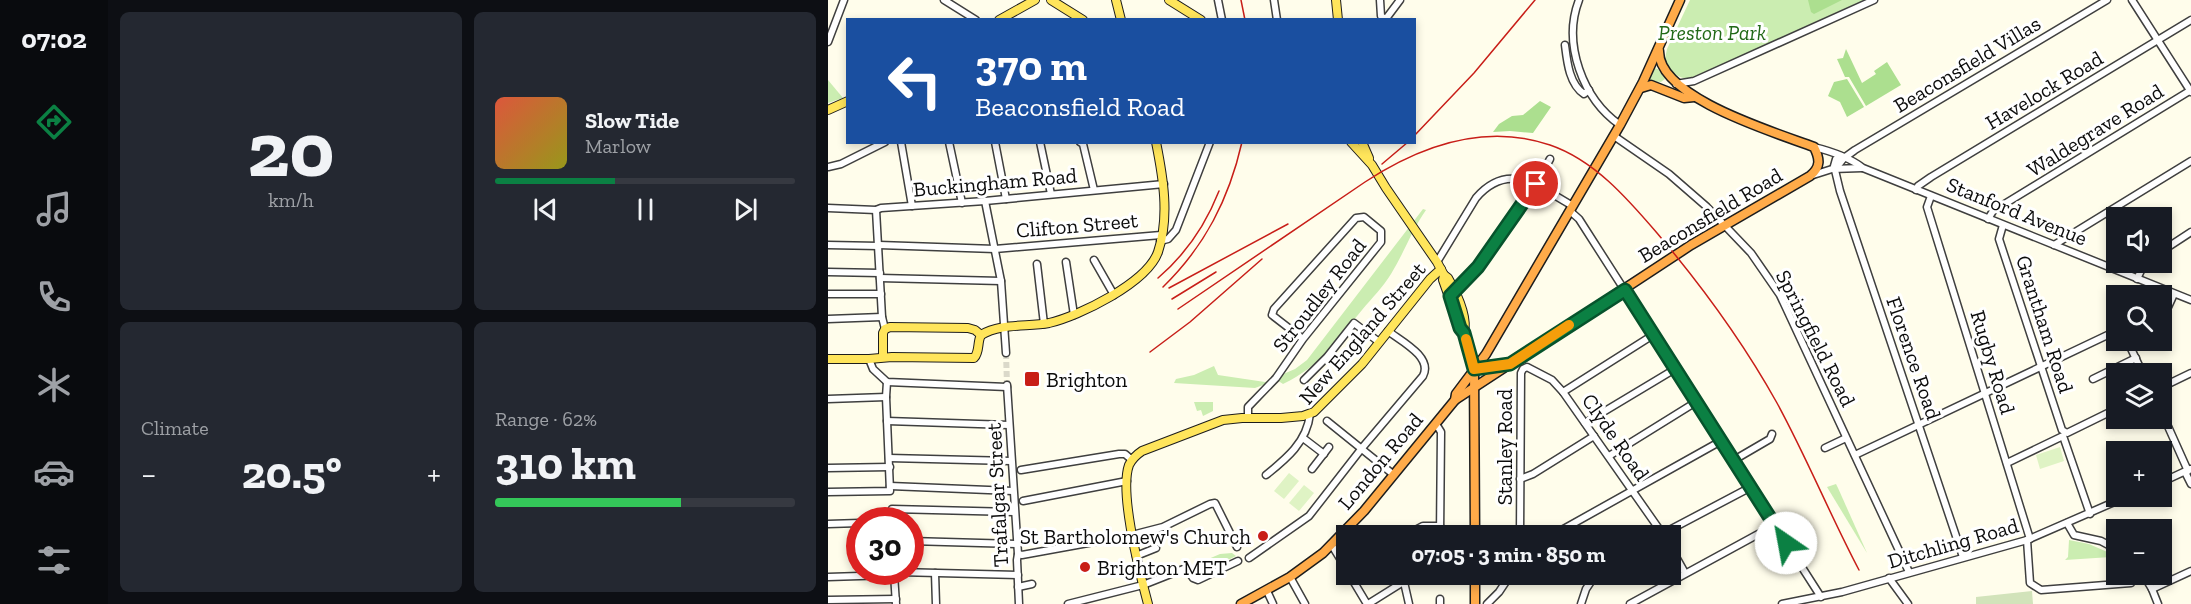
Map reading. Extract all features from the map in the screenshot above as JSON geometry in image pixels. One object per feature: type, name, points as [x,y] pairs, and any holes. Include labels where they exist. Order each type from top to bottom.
[{"type":"highway","points":[[1640,88],[1680,0]]},
{"type":"highway","points":[[1658,86],[1673,81],[1660,62],[1659,48]]},
{"type":"highway","name":"Stanford Avenue","points":[[1673,81],[1694,97],[1717,109],[1814,147]]},
{"type":"highway","points":[[1640,88],[1646,85],[1658,86],[1684,98],[1694,97]]},
{"type":"highway","name":"London Road","points":[[1455,400],[1456,394],[1486,354],[1640,88]]},
{"type":"highway","name":"Beaconsfield Road","points":[[1476,385],[1691,245],[1810,176],[1819,164],[1814,147]]},
{"type":"highway","name":"Beaconsfield Road","points":[[1474,369],[1510,364]]},
{"type":"highway","points":[[1474,369],[1476,385],[1474,525]]},
{"type":"highway","name":"London Road","points":[[1241,604],[1310,564],[1364,511],[1455,400],[1476,385]]},
{"type":"highway","points":[[1475,585],[1475,604]]},
{"type":"main road","points":[[1003,18],[1035,0]]},
{"type":"main road","points":[[1052,0],[1080,18]]},
{"type":"main road","points":[[1116,0],[1120,18]]},
{"type":"main road","points":[[1169,0],[1198,18]]},
{"type":"main road","points":[[1336,0],[1338,18]]},
{"type":"main road","points":[[828,110],[846,102]]},
{"type":"main road","points":[[981,335],[1005,328],[1044,324],[1074,315],[1114,295],[1138,276],[1154,258],[1161,238],[1164,184],[1156,144]]},
{"type":"main road","points":[[1353,144],[1372,165]]},
{"type":"main road","points":[[1363,144],[1372,165],[1397,205],[1441,269],[1466,326],[1464,333],[1474,369]]},
{"type":"main road","name":"New England Street","points":[[1310,414],[1323,405],[1341,386],[1430,279],[1441,269]]},
{"type":"main road","points":[[883,357],[885,329],[903,326],[959,328],[975,330],[981,335]]},
{"type":"main road","points":[[828,359],[976,357],[981,335]]},
{"type":"main road","points":[[1148,604],[1132,535],[1127,481],[1132,460],[1142,451],[1212,423],[1233,418],[1281,418],[1310,414]]},
{"type":"street","points":[[828,42],[832,24],[844,0]]},
{"type":"street","points":[[944,0],[973,18]]},
{"type":"street","points":[[1218,0],[1222,18]]},
{"type":"street","points":[[1274,0],[1277,18]]},
{"type":"street","points":[[1380,0],[1381,15],[1384,18]]},
{"type":"street","points":[[1386,18],[1400,0]]},
{"type":"street","points":[[1580,0],[1575,21],[1574,47],[1579,70],[1589,90],[1604,110],[1620,125]]},
{"type":"street","points":[[1673,81],[1694,81],[1874,0]]},
{"type":"street","name":"Beaconsfield Villas","points":[[1843,157],[2107,0]]},
{"type":"street","points":[[2132,0],[2191,91]]},
{"type":"street","name":"Havelock Road","points":[[1916,190],[1931,177],[2191,20]]},
{"type":"street","points":[[1565,45],[1570,72],[1579,91],[1584,94],[1589,90]]},
{"type":"street","points":[[1694,81],[1694,97]]},
{"type":"street","name":"Waldegrave Road","points":[[1988,219],[1993,211],[2191,91]]},
{"type":"street","name":"Springfield Road","points":[[1614,136],[1670,174],[1707,207],[1751,253],[1780,295],[1909,572]]},
{"type":"street","points":[[828,166],[841,164],[881,144]]},
{"type":"street","points":[[901,144],[912,206]]},
{"type":"street","points":[[949,144],[962,202]]},
{"type":"street","points":[[995,144],[1006,199]]},
{"type":"street","points":[[1040,144],[1051,194]]},
{"type":"street","points":[[1083,144],[1094,190]]},
{"type":"street","points":[[1161,238],[1168,239],[1176,230],[1209,144]]},
{"type":"street","name":"Stanford Avenue","points":[[1814,147],[2191,299]]},
{"type":"street","points":[[1835,169],[1836,159],[1843,157]]},
{"type":"street","points":[[1452,294],[1478,267],[1536,184],[1550,159]]},
{"type":"street","points":[[2054,245],[2191,161]]},
{"type":"street","name":"Stanford Avenue","points":[[1835,169],[1863,168]]},
{"type":"street","name":"Beaconsfield Road","points":[[1810,176],[1835,169]]},
{"type":"street","name":"Florence Road","points":[[1835,169],[1963,557]]},
{"type":"street","points":[[1441,269],[1466,214],[1484,189],[1496,182],[1510,178],[1536,184],[1572,208],[1775,525],[1829,604]]},
{"type":"street","name":"Buckingham Road","points":[[828,208],[876,210],[1164,184]]},
{"type":"street","name":"Rugby Road","points":[[1931,196],[1927,207],[2007,463],[2028,539],[2030,584],[2042,590],[2116,585]]},
{"type":"street","points":[[985,201],[1001,281],[1005,353]]},
{"type":"street","points":[[876,210],[882,317],[885,329]]},
{"type":"street","name":"Stroudley Road","points":[[1248,418],[1248,407],[1276,378],[1303,339],[1382,240],[1380,231],[1364,217],[1356,218],[1289,291],[1272,315],[1303,339]]},
{"type":"street","name":"Grantham Road","points":[[2003,225],[1999,239],[2090,513]]},
{"type":"street","points":[[2172,244],[2191,232]]},
{"type":"street","name":"Clifton Street","points":[[828,245],[995,249],[1161,238]]},
{"type":"street","points":[[1094,260],[1114,295]]},
{"type":"street","points":[[1065,262],[1074,315]]},
{"type":"street","points":[[1037,264],[1044,324]]},
{"type":"street","points":[[828,272],[1001,281]]},
{"type":"street","points":[[2137,279],[2140,273]]},
{"type":"street","points":[[828,294],[881,294]]},
{"type":"street","points":[[2172,298],[2174,294]]},
{"type":"street","points":[[828,319],[882,317]]},
{"type":"street","points":[[1304,380],[1327,357],[1354,323],[1379,342]]},
{"type":"street","points":[[1249,558],[1309,516],[1426,371],[1424,361],[1388,331]]},
{"type":"street","points":[[1563,392],[1653,335]]},
{"type":"street","points":[[1855,455],[2106,336]]},
{"type":"street","points":[[2132,351],[2138,363]]},
{"type":"street","points":[[2093,379],[2136,358]]},
{"type":"street","points":[[869,359],[873,369],[887,382],[890,488]]},
{"type":"street","name":"Stanley Road","points":[[1520,525],[1521,373],[1524,367],[1531,368]]},
{"type":"street","name":"Clyde Road","points":[[1531,368],[1552,380],[1563,392],[1633,489],[1656,525]]},
{"type":"street","points":[[1585,423],[1675,369]]},
{"type":"street","points":[[2172,382],[2191,373]]},
{"type":"street","name":"Trafalgar Street","points":[[887,382],[1007,386],[1019,604]]},
{"type":"street","points":[[828,399],[886,397]]},
{"type":"street","points":[[1609,456],[1696,402]]},
{"type":"street","name":"New England Street","points":[[1266,475],[1284,461],[1303,438],[1309,424],[1310,414]]},
{"type":"street","points":[[2007,463],[2106,415]]},
{"type":"street","points":[[887,421],[1009,425]]},
{"type":"street","points":[[1327,421],[1394,475]]},
{"type":"street","points":[[1436,424],[1441,432],[1440,525]]},
{"type":"street","points":[[2169,429],[2188,470],[2191,484]]},
{"type":"street","points":[[1734,460],[1770,439],[1772,434]]},
{"type":"street","points":[[1520,479],[1533,474],[1594,436]]},
{"type":"street","points":[[1303,438],[1324,454]]},
{"type":"street","points":[[1825,448],[1846,438]]},
{"type":"street","points":[[1570,525],[1721,441]]},
{"type":"street","points":[[1312,469],[1329,447]]},
{"type":"street","points":[[1022,470],[1119,454],[1125,454],[1132,460]]},
{"type":"street","points":[[890,458],[1011,461]]},
{"type":"street","points":[[828,468],[890,467]]},
{"type":"street","points":[[2172,477],[2188,470]]},
{"type":"street","points":[[1023,501],[1127,481]]},
{"type":"street","points":[[1681,525],[1751,487]]},
{"type":"street","points":[[828,492],[890,488],[1013,491]]},
{"type":"street","points":[[1018,554],[1132,535],[1163,527],[1193,511],[1215,503],[1237,546]]},
{"type":"street","name":"Ditchling Road","points":[[1782,604],[1824,596],[2028,539],[2106,506]]},
{"type":"street","points":[[924,510],[1014,512]]},
{"type":"street","points":[[828,524],[846,523]]},
{"type":"street","points":[[2067,524],[2074,535],[2106,544]]},
{"type":"street","points":[[1630,604],[1775,525]]},
{"type":"street","points":[[924,541],[1016,544]]},
{"type":"street","points":[[1331,544],[1336,552]]},
{"type":"street","points":[[1136,556],[1156,548]]},
{"type":"street","points":[[1068,604],[1143,585],[1186,568],[1193,578],[1198,580],[1238,561]]},
{"type":"street","points":[[1681,566],[1685,573]]},
{"type":"street","points":[[2152,589],[2191,571]]},
{"type":"street","points":[[924,573],[1018,575]]},
{"type":"street","points":[[935,573],[936,604]]},
{"type":"street","points":[[828,576],[846,575]]},
{"type":"street","points":[[1290,577],[1305,604]]},
{"type":"street","points":[[1889,578],[1908,604]]},
{"type":"street","points":[[1018,587],[1032,584]]},
{"type":"street","points":[[828,600],[896,602],[895,585]]},
{"type":"street","points":[[1356,585],[1367,604],[1399,585]]},
{"type":"street","points":[[1405,585],[1409,604]]},
{"type":"street","points":[[1487,604],[1504,585]]},
{"type":"street","points":[[1581,604],[1589,585]]},
{"type":"street","points":[[2150,585],[2158,604]]},
{"type":"street","points":[[1267,591],[1274,604]]},
{"type":"green space","name":"Preston Park","points":[[1690,0],[1864,0],[1689,79],[1674,74],[1664,63],[1667,49]]},
{"type":"green space","points":[[1808,0],[1842,0],[1814,14],[1811,12]]},
{"type":"green space","points":[[1846,49],[1862,83],[1876,74],[1874,71],[1887,62],[1901,85],[1866,106],[1849,77],[1845,77],[1837,59],[1843,58]]},
{"type":"green space","points":[[1654,68],[1658,69],[1665,79],[1661,82],[1648,81]]},
{"type":"green space","points":[[1847,79],[1864,107],[1847,117],[1840,102],[1828,96],[1834,82]]},
{"type":"green space","points":[[828,80],[843,98],[828,103]]},
{"type":"green space","points":[[1540,101],[1551,107],[1533,133],[1493,132],[1499,124],[1512,116],[1523,115]]},
{"type":"green space","points":[[1423,209],[1426,210],[1388,279],[1335,342],[1308,369],[1283,384],[1277,380],[1255,388],[1174,383],[1176,379],[1194,375],[1214,366],[1218,375],[1265,382],[1295,369],[1307,360]]},
{"type":"green space","points":[[1194,402],[1213,402],[1213,411],[1203,416],[1201,410],[1197,411]]},
{"type":"green space","points":[[2060,447],[2064,461],[2040,469],[2036,455]]},
{"type":"green space","points":[[1289,473],[1299,481],[1284,499],[1274,491]]},
{"type":"green space","points":[[1836,484],[1838,488],[1867,553],[1827,487]]},
{"type":"green space","points":[[1304,485],[1314,493],[1299,511],[1289,503]]},
{"type":"green space","points":[[2069,540],[2089,544],[2106,551],[2106,557],[2065,560],[2068,557]]},
{"type":"green space","points":[[1232,553],[1236,556],[1204,572],[1196,569],[1199,563],[1220,554]]},
{"type":"green space","points":[[2032,591],[2033,604],[1976,604],[1976,597]]},
{"type":"tunnel","points":[[1006,353],[1007,385]]},
{"type":"railway","points":[[1241,0],[1245,18]]},
{"type":"railway","points":[[1416,134],[1474,73],[1535,0]]},
{"type":"railway","points":[[1178,309],[1365,182],[1408,158],[1454,142],[1477,138],[1501,136],[1550,145],[1581,160],[1622,194],[1674,253],[1706,294],[1750,358],[1777,403],[1859,570]]},
{"type":"railway","points":[[1163,287],[1191,255],[1213,221],[1230,183],[1242,144]]},
{"type":"railway","points":[[1382,164],[1406,144]]},
{"type":"railway","points":[[1158,278],[1194,238],[1219,191]]},
{"type":"railway","points":[[1169,288],[1288,224]]},
{"type":"railway","points":[[1150,352],[1190,322],[1262,259]]},
{"type":"railway","points":[[1172,299],[1216,272]]},
{"type":"slow traffic","points":[[1466,339],[1474,369],[1486,369],[1510,364],[1569,325]]},
{"type":"place","name":"Brighton","points":[[1032,379]]},
{"type":"place","name":"St Bartholomew's Church","points":[[1263,536]]},
{"type":"place","name":"Brighton MET","points":[[1085,567]]},
{"type":"route","points":[[1536,184],[1478,267],[1450,296],[1474,369],[1510,364],[1625,290],[1786,543]]}]
